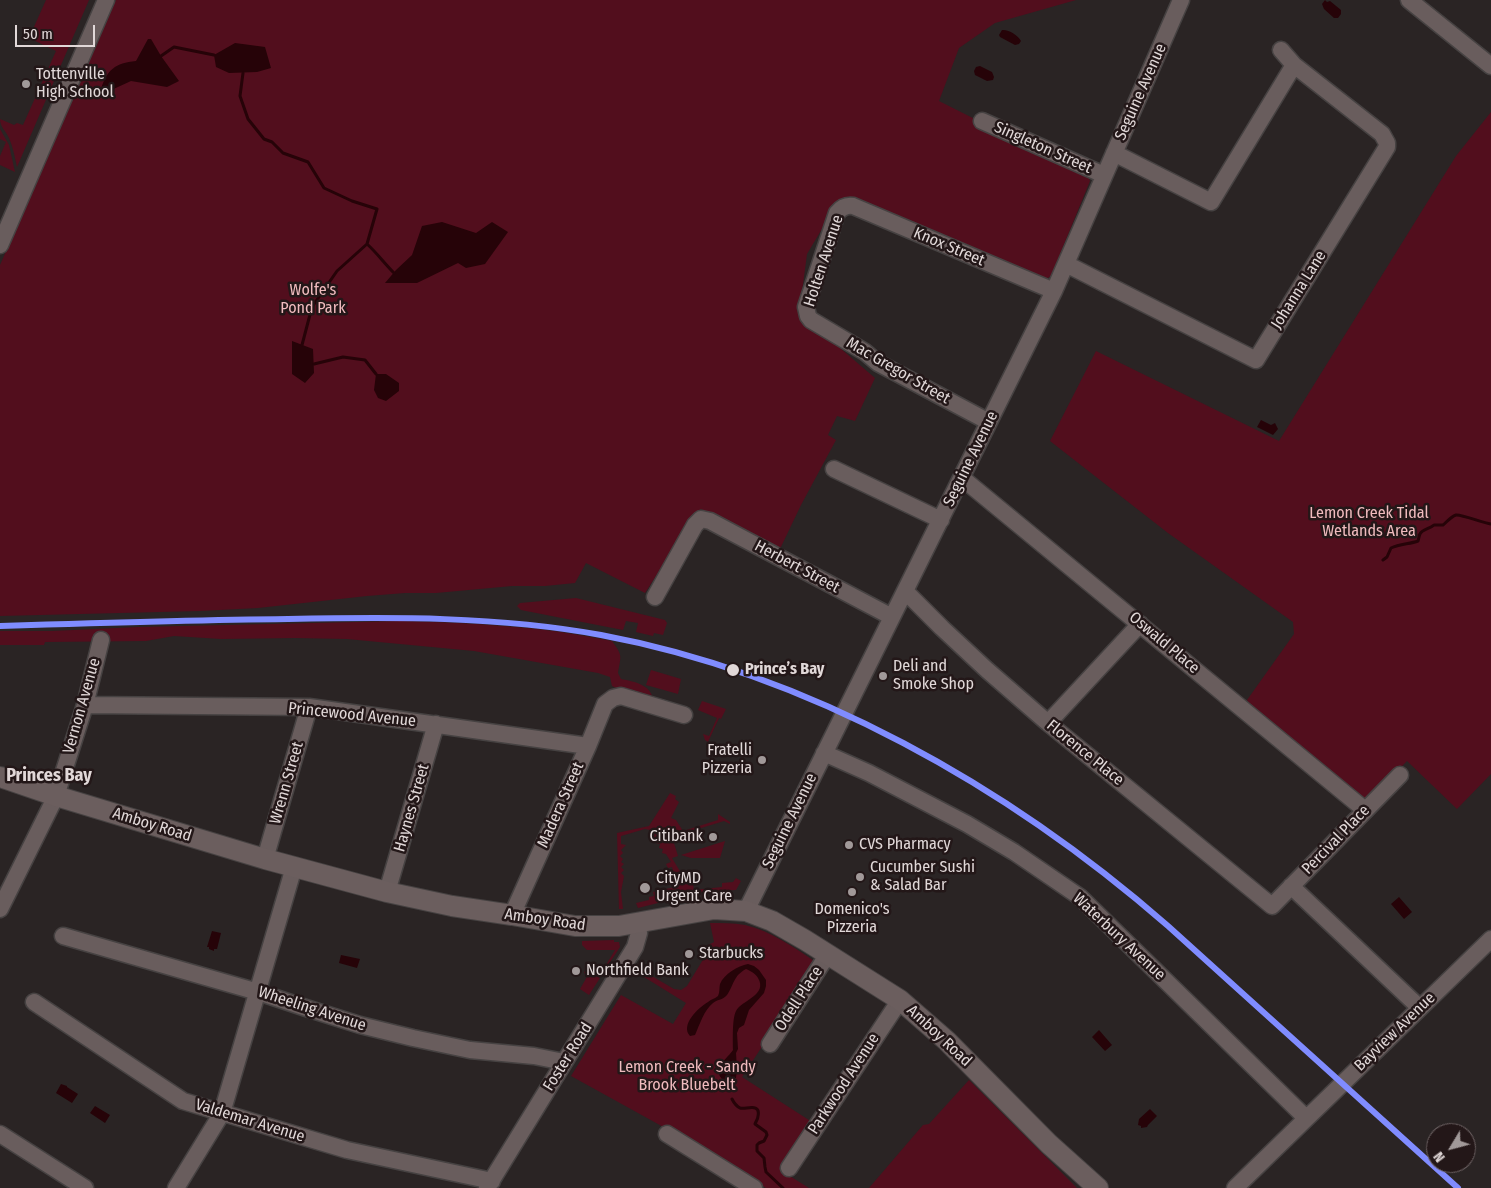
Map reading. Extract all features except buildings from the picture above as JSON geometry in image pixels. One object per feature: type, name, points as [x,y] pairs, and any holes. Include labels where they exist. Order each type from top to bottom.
[{"type":"main road","name":"Amboy Road","points":[[0,777],[56,796],[294,867],[387,892],[452,906],[575,926],[619,926],[703,910],[727,909],[746,912],[772,921],[900,1000],[947,1041],[1049,1144],[1098,1188]]},
{"type":"street","points":[[0,245],[106,0]]},
{"type":"street","name":"Seguine Avenue","points":[[746,912],[1054,291],[1181,0]]},
{"type":"street","points":[[1409,0],[1491,66]]},
{"type":"street","name":"Johanna Lane","points":[[1066,264],[1256,360],[1387,148],[1387,143],[1382,134],[1294,65],[1281,50]]},
{"type":"street","points":[[1114,153],[1211,202],[1294,65]]},
{"type":"street","name":"Singleton Street","points":[[982,121],[1104,175]]},
{"type":"street","name":"Knox Street","points":[[844,207],[848,205],[853,206],[1054,291]]},
{"type":"street","name":"Holten Avenue","points":[[808,316],[806,307],[838,213],[844,207]]},
{"type":"street","name":"Mac Gregor Street","points":[[808,316],[811,320],[865,352],[878,363],[989,422]]},
{"type":"street","points":[[834,469],[941,520]]},
{"type":"street","name":"Oswald Place","points":[[962,478],[1365,810]]},
{"type":"street","name":"Herbert Street","points":[[655,597],[695,525],[702,519],[710,521],[892,616]]},
{"type":"street","name":"Florence Place","points":[[905,591],[987,670],[1048,723],[1272,906]]},
{"type":"street","points":[[1048,723],[1140,624]]},
{"type":"street","name":"Vernon Avenue","points":[[0,908],[56,796],[85,705],[101,640]]},
{"type":"street","name":"Madera Street","points":[[512,915],[605,704],[613,698],[621,696],[684,715]]},
{"type":"street","name":"Princewood Avenue","points":[[85,705],[309,707],[588,746]]},
{"type":"street","name":"Wrenn Street","points":[[265,858],[309,707]]},
{"type":"street","name":"Haynes Street","points":[[387,892],[436,724]]},
{"type":"street","name":"Waterbury Avenue","points":[[824,753],[869,773],[967,824],[1014,852],[1080,897],[1306,1118]]},
{"type":"street","name":"Percival Place","points":[[1272,906],[1400,775]]},
{"type":"street","points":[[176,1188],[222,1113],[294,867]]},
{"type":"street","points":[[1291,886],[1420,1008]]},
{"type":"street","name":"Foster Road","points":[[490,1185],[635,946],[639,933],[638,923]]},
{"type":"street","name":"Wheeling Avenue","points":[[64,936],[258,992],[360,1025],[470,1050],[534,1056],[564,1062]]},
{"type":"street","name":"Bayview Avenue","points":[[1235,1188],[1491,939]]},
{"type":"street","name":"Odell Place","points":[[770,1044],[828,954]]},
{"type":"street","name":"Parkwood Avenue","points":[[788,1168],[900,1000]]},
{"type":"street","name":"Valdemar Avenue","points":[[34,1002],[183,1101],[347,1150],[490,1185]]},
{"type":"street","points":[[0,1134],[85,1188]]},
{"type":"street","points":[[667,1134],[754,1188]]},
{"type":"green space","points":[[46,0],[89,0],[17,167],[14,152],[0,119],[14,125],[17,123],[23,125],[56,51],[29,38]]},
{"type":"green space","name":"Wolfe's Pond Park","points":[[116,0],[1076,0],[995,23],[959,48],[939,101],[1088,176],[1090,181],[1051,276],[1046,279],[857,199],[838,202],[807,254],[802,292],[805,318],[875,378],[855,421],[837,416],[828,435],[836,440],[779,551],[733,528],[701,509],[695,515],[645,593],[586,563],[575,583],[545,586],[512,586],[436,593],[405,593],[258,608],[0,616],[0,265]]},
{"type":"green space","name":"Lemon Creek Tidal Wetlands Area","points":[[1491,112],[1491,774],[1457,809],[1407,761],[1373,796],[1369,799],[1364,799],[1251,708],[1247,700],[1294,634],[1293,622],[1168,533],[1050,441],[1096,351],[1279,441],[1456,156]]},
{"type":"green space","points":[[0,129],[9,145],[15,172],[0,165],[0,156],[6,142],[0,139]]},
{"type":"green space","points":[[576,598],[665,620],[667,623],[663,635],[654,633],[653,636],[636,632],[638,623],[626,621],[623,630],[521,610],[517,606],[520,603]]},
{"type":"green space","points":[[400,621],[480,624],[533,629],[612,641],[620,656],[618,673],[621,679],[644,686],[652,696],[648,697],[623,691],[612,686],[610,677],[598,673],[474,651],[347,639],[221,639],[174,636],[146,641],[45,642],[44,645],[0,645],[0,631]]},
{"type":"green space","points":[[651,670],[681,679],[678,694],[646,685]]},
{"type":"green space","points":[[702,701],[726,709],[721,719],[719,718],[708,742],[703,734],[709,736],[717,718],[698,710]]},
{"type":"green space","points":[[670,793],[676,796],[675,799],[679,802],[671,818],[676,820],[683,831],[718,820],[718,814],[730,822],[730,824],[724,821],[672,837],[678,856],[672,858],[684,878],[692,879],[694,890],[722,887],[722,883],[733,882],[736,878],[741,881],[736,890],[702,892],[638,908],[636,903],[649,900],[649,897],[654,896],[653,892],[679,886],[677,876],[674,877],[672,867],[668,868],[666,864],[671,862],[666,854],[662,853],[663,849],[659,848],[660,844],[652,839],[653,835],[649,834],[650,830],[645,829],[621,836],[621,844],[626,845],[621,850],[623,853],[620,856],[623,859],[621,862],[624,864],[621,867],[624,870],[621,873],[624,876],[621,892],[623,909],[619,909],[617,833],[649,826]]},
{"type":"green space","points":[[725,841],[720,858],[691,858],[681,855]]},
{"type":"green space","name":"Lemon Creek - Sandy Brook Bluebelt","points":[[710,923],[745,925],[764,931],[817,963],[742,1077],[812,1122],[780,1170],[809,1188],[766,1188],[705,1150],[571,1076],[621,995],[673,1024],[686,1003],[636,972],[638,968],[674,989],[681,990],[687,986],[707,953],[706,946],[714,942]]},
{"type":"green space","points":[[614,940],[614,942],[619,942],[620,947],[601,976],[615,950],[587,950],[582,945],[582,941]]},
{"type":"green space","points":[[586,969],[600,978],[589,995],[580,989],[588,975],[584,973]]},
{"type":"green space","points":[[969,1080],[1077,1188],[869,1188],[923,1125],[929,1124]]},
{"type":"shaded area","points":[[1325,0],[1327,2],[1330,1],[1341,10],[1338,18],[1334,18],[1324,9],[1322,4]]},
{"type":"shaded area","points":[[1002,30],[1007,30],[1020,39],[1019,44],[1015,45],[1000,37],[999,35]]},
{"type":"shaded area","points":[[148,39],[151,39],[179,81],[167,87],[131,81],[107,92],[101,89],[109,72],[117,66],[136,61]]},
{"type":"shaded area","points":[[235,43],[265,47],[271,68],[257,72],[229,73],[216,67],[214,55]]},
{"type":"shaded area","points":[[980,66],[992,72],[993,80],[987,81],[975,75],[976,67]]},
{"type":"shaded area","points":[[442,222],[476,233],[492,222],[508,232],[485,264],[466,268],[458,263],[417,283],[385,283],[412,255],[422,226]]},
{"type":"shaded area","points":[[292,341],[313,349],[314,373],[305,383],[292,374]]},
{"type":"shaded area","points":[[376,374],[386,374],[399,383],[399,391],[386,401],[378,398],[374,390]]},
{"type":"shaded area","points":[[1261,420],[1271,425],[1275,423],[1278,429],[1273,435],[1257,427]]},
{"type":"shaded area","points":[[1399,897],[1412,912],[1404,919],[1391,904]]},
{"type":"shaded area","points":[[212,931],[221,933],[217,949],[214,949],[214,951],[207,947]]},
{"type":"shaded area","points":[[341,955],[360,959],[357,968],[339,963]]},
{"type":"shaded area","points":[[748,964],[759,970],[766,980],[766,986],[764,993],[749,1010],[744,1025],[739,1028],[737,1033],[736,1078],[722,1079],[719,1075],[720,1067],[733,1050],[733,1030],[736,1011],[760,989],[757,977],[746,969],[736,978],[727,995],[707,1009],[695,1035],[690,1036],[687,1032],[687,1027],[695,1012],[718,996],[722,980],[736,969]]},
{"type":"shaded area","points":[[1099,1030],[1112,1045],[1105,1051],[1092,1037]]},
{"type":"shaded area","points":[[61,1084],[78,1094],[72,1103],[56,1093]]},
{"type":"shaded area","points":[[95,1106],[110,1115],[105,1123],[90,1113]]},
{"type":"shaded area","points":[[1150,1109],[1157,1116],[1147,1127],[1141,1128],[1138,1125],[1139,1119]]},
{"type":"waterway","points":[[161,56],[174,47],[214,55]]},
{"type":"waterway","points":[[243,73],[240,96],[248,119],[264,139],[272,142],[283,153],[308,162],[324,188],[352,201],[377,209],[367,244],[394,273]]},
{"type":"waterway","points":[[302,345],[312,307],[337,271],[367,244]]},
{"type":"waterway","points":[[314,364],[343,357],[365,360],[376,374]]},
{"type":"waterway","points":[[1383,560],[1387,557],[1391,548],[1418,541],[1422,531],[1434,525],[1443,525],[1456,515],[1491,524]]},
{"type":"waterway","points":[[732,1099],[740,1108],[757,1109],[758,1117],[755,1124],[766,1132],[767,1135],[764,1141],[757,1145],[757,1151],[764,1158],[766,1172],[783,1188]]},
{"type":"transit line","points":[[0,626],[327,618],[406,618],[484,621],[523,624],[601,635],[679,653],[755,677],[830,708],[903,743],[974,783],[1042,827],[1107,875],[1168,926],[1458,1188]]},
{"type":"place","name":"Tottenville High School","points":[[26,84]]},
{"type":"place","name":"Prince’s Bay","points":[[733,670]]},
{"type":"place","name":"Deli and Smoke Shop","points":[[883,676]]},
{"type":"place","name":"Fratelli Pizzeria","points":[[762,760]]},
{"type":"place","name":"Citibank","points":[[713,837]]},
{"type":"place","name":"CVS Pharmacy","points":[[849,845]]},
{"type":"place","name":"Cucumber Sushi & Salad Bar","points":[[860,877]]},
{"type":"place","name":"CityMD Urgent Care","points":[[645,888]]},
{"type":"place","name":"Domenico's Pizzeria","points":[[852,892]]},
{"type":"place","name":"Starbucks","points":[[689,954]]},
{"type":"place","name":"Northfield Bank","points":[[576,971]]},
{"type":"district","name":"Princes Bay","points":[[49,776]]}]
